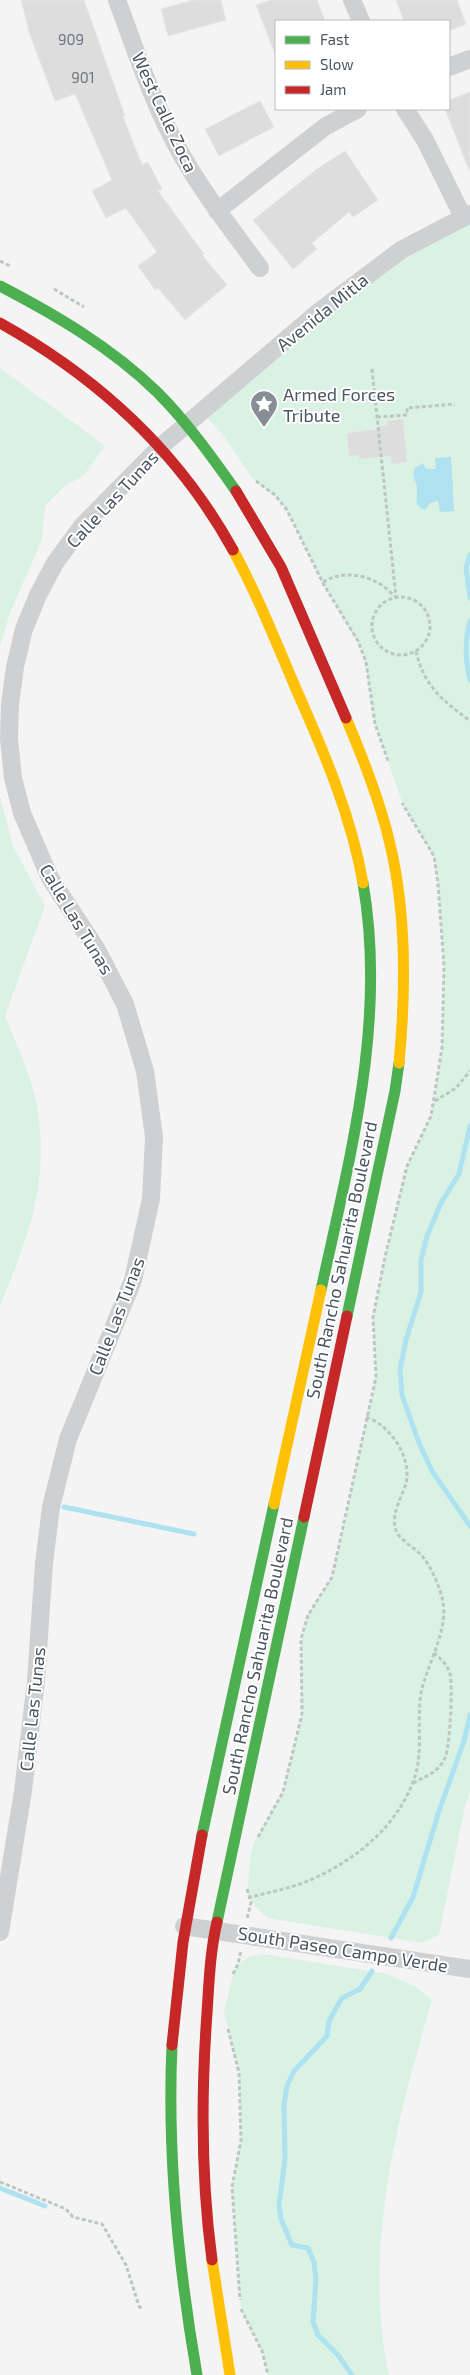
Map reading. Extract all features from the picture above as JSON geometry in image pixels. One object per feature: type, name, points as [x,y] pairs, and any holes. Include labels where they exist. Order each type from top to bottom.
[{"type":"street","name":"West Calle Zoca","points":[[117,0],[146,78],[180,151],[217,210],[260,268]]},
{"type":"street","points":[[352,0],[360,20]]},
{"type":"street","points":[[450,67],[470,59]]},
{"type":"street","points":[[217,210],[326,126],[356,110]]},
{"type":"street","points":[[406,110],[425,140],[467,216]]},
{"type":"street","name":"Avenida Mitla","points":[[185,424],[316,314],[394,256],[467,216]]},
{"type":"street","name":"South Rancho Sahuarita Boulevard","points":[[0,286],[27,299],[95,341],[155,390],[227,476],[260,528],[316,647],[362,757],[394,860],[401,921],[404,994],[401,1056],[395,1091],[215,1930],[206,2013],[202,2114],[206,2205],[216,2294],[230,2375]]},
{"type":"street","name":"South Rancho Sahuarita Boulevard","points":[[0,322],[41,346],[92,382],[139,424],[200,497],[245,573],[334,778],[358,856],[367,910],[371,975],[368,1046],[359,1116],[184,1926],[172,2039],[169,2140],[173,2209],[180,2273],[197,2375]]},
{"type":"street","name":"Calle Las Tunas","points":[[0,1932],[23,1791],[36,1681],[44,1563],[51,1507],[68,1438],[133,1280],[151,1199],[154,1137],[145,1071],[125,1004],[97,950],[50,878],[22,813],[13,778],[9,739],[10,704],[15,667],[24,629],[38,595],[55,563],[82,526],[185,424]]},
{"type":"street","name":"South Paseo Campo Verde","points":[[184,1926],[470,1969]]},
{"type":"path","points":[[0,260],[17,269]]},
{"type":"path","points":[[50,287],[76,300],[91,312]]},
{"type":"path","points":[[372,369],[396,597]]},
{"type":"path","points":[[377,418],[407,415],[407,408],[455,404]]},
{"type":"path","points":[[252,478],[275,496],[287,510],[323,582],[363,652],[375,724],[389,766]]},
{"type":"path","points":[[323,582],[338,575],[358,576],[381,585],[396,597]]},
{"type":"path","points":[[396,597],[407,597],[417,601],[429,616],[430,626],[429,636],[424,644],[416,651],[400,655],[391,653],[377,641],[373,632],[375,614],[380,606],[396,597]]},
{"type":"path","points":[[416,651],[422,674],[427,681],[452,707],[470,721]]},
{"type":"path","points":[[253,1845],[285,1787],[304,1704],[301,1639],[308,1615],[332,1577],[376,1377],[373,1317],[385,1257],[407,1166],[431,1116],[442,1048],[445,992],[438,884],[434,856],[400,797]]},
{"type":"path","points":[[434,1101],[456,1088],[470,1071]]},
{"type":"path","points":[[248,1898],[310,1880],[354,1856],[377,1836],[392,1818],[412,1783],[417,1766],[421,1695],[444,1613],[440,1590],[428,1564],[422,1556],[399,1536],[395,1523],[397,1507],[406,1480],[406,1468],[396,1440],[381,1425],[366,1417]]},
{"type":"path","points":[[412,1783],[434,1772],[440,1766],[446,1757],[448,1747],[451,1678],[446,1664],[434,1653]]},
{"type":"path","points":[[232,1979],[238,1964],[251,1902],[248,1898],[246,1884]]},
{"type":"path","points":[[226,2020],[238,2073],[241,2140],[232,2187],[241,2309],[262,2351],[268,2375]]},
{"type":"path","points":[[0,2182],[66,2208],[73,2217],[102,2224],[126,2265],[142,2310]]},
{"type":"green space","points":[[470,214],[470,1792],[465,1806],[439,1935],[423,1943],[267,1918],[251,1902],[247,1892],[253,1845],[283,1792],[302,1714],[301,1639],[308,1615],[332,1577],[376,1377],[373,1317],[407,1166],[431,1116],[442,1048],[444,966],[434,856],[403,805],[375,724],[363,652],[324,585],[287,510],[275,495],[252,478],[222,434],[201,411],[316,314]]},
{"type":"green space","points":[[0,368],[105,446],[84,475],[63,487],[45,506],[42,539],[10,613],[0,647]]},
{"type":"green space","points":[[0,797],[13,846],[45,906],[5,1016],[26,1069],[36,1102],[41,1157],[39,1182],[28,1231],[0,1306]]},
{"type":"green space","points":[[263,1954],[387,1974],[416,1987],[432,2000],[407,2092],[387,2186],[379,2281],[382,2328],[389,2375],[268,2375],[262,2351],[241,2309],[232,2187],[241,2140],[239,2073],[224,2011],[234,1971],[238,1964],[249,1957]]},
{"type":"water","points":[[451,457],[454,511],[440,512],[438,501],[430,503],[425,510],[421,508],[416,501],[417,487],[413,474],[415,468],[423,463],[426,469],[436,469],[435,458]]},
{"type":"building","points":[[21,0],[84,0],[125,116],[123,117],[142,165],[148,162],[162,189],[158,191],[204,254],[202,255],[227,285],[185,320],[158,288],[155,290],[138,266],[157,252],[126,208],[106,218],[92,191],[112,180],[75,94],[55,101],[30,35]]},
{"type":"building","points":[[193,0],[221,0],[226,20],[168,36],[161,9]]},
{"type":"building","points":[[271,0],[317,0],[325,20],[275,20],[275,54],[256,5]]},
{"type":"building","points":[[396,0],[457,0],[466,24],[450,31],[450,20],[404,20]]},
{"type":"building","points":[[470,92],[470,170],[445,110],[450,110],[450,100]]},
{"type":"building","points":[[260,101],[274,127],[219,156],[205,129]]},
{"type":"building","points":[[345,151],[378,200],[353,217],[349,212],[312,243],[317,249],[293,269],[253,220],[317,169]]},
{"type":"building","points":[[403,419],[407,462],[391,464],[391,456],[359,459],[359,455],[349,456],[347,433],[378,429],[377,426],[388,425],[387,421]]},
{"type":"waterway","points":[[470,555],[466,568],[470,598]]},
{"type":"waterway","points":[[470,621],[466,650],[470,680]]},
{"type":"waterway","points":[[470,1126],[459,1174],[441,1203],[427,1236],[421,1260],[421,1292],[406,1340],[400,1369],[402,1395],[419,1443],[432,1471],[470,1526]]},
{"type":"waterway","points":[[64,1507],[194,1534]]},
{"type":"waterway","points":[[391,1938],[413,1897],[439,1811],[464,1741],[470,1715]]},
{"type":"waterway","points":[[352,2375],[338,2355],[318,2335],[313,2322],[316,2280],[314,2262],[308,2248],[292,2245],[281,2219],[279,2205],[285,2159],[284,2105],[287,2086],[294,2071],[327,2036],[329,2021],[342,1998],[360,1989],[372,1971]]},
{"type":"waterway","points":[[0,2188],[45,2206]]},
{"type":"traffic: fast","points":[[0,286],[83,333],[140,376],[168,403],[189,428],[236,491]]},
{"type":"traffic: fast","points":[[321,1290],[353,1139],[368,1037],[371,986],[369,935],[363,883]]},
{"type":"traffic: fast","points":[[347,1316],[395,1091],[399,1063]]},
{"type":"traffic: fast","points":[[202,1835],[274,1504]]},
{"type":"traffic: fast","points":[[217,1922],[304,1517]]},
{"type":"traffic: fast","points":[[172,2045],[171,2128],[179,2252],[197,2375]]},
{"type":"traffic: slow","points":[[233,550],[266,618],[336,784],[358,858],[363,883]]},
{"type":"traffic: slow","points":[[346,718],[375,793],[395,867],[402,923],[404,979],[399,1063]]},
{"type":"traffic: slow","points":[[274,1504],[321,1290]]},
{"type":"traffic: slow","points":[[212,2260],[230,2375]]},
{"type":"traffic: jam","points":[[0,323],[70,367],[133,420],[161,449],[187,481],[211,514],[233,550]]},
{"type":"traffic: jam","points":[[236,491],[281,567],[346,718]]},
{"type":"traffic: jam","points":[[304,1517],[347,1316]]},
{"type":"traffic: jam","points":[[172,2045],[183,1942],[202,1835]]},
{"type":"traffic: jam","points":[[212,2260],[204,2168],[203,2106],[209,1979],[217,1922]]},
{"type":"place","name":"Armed Forces Tribute","points":[[264,428]]}]
